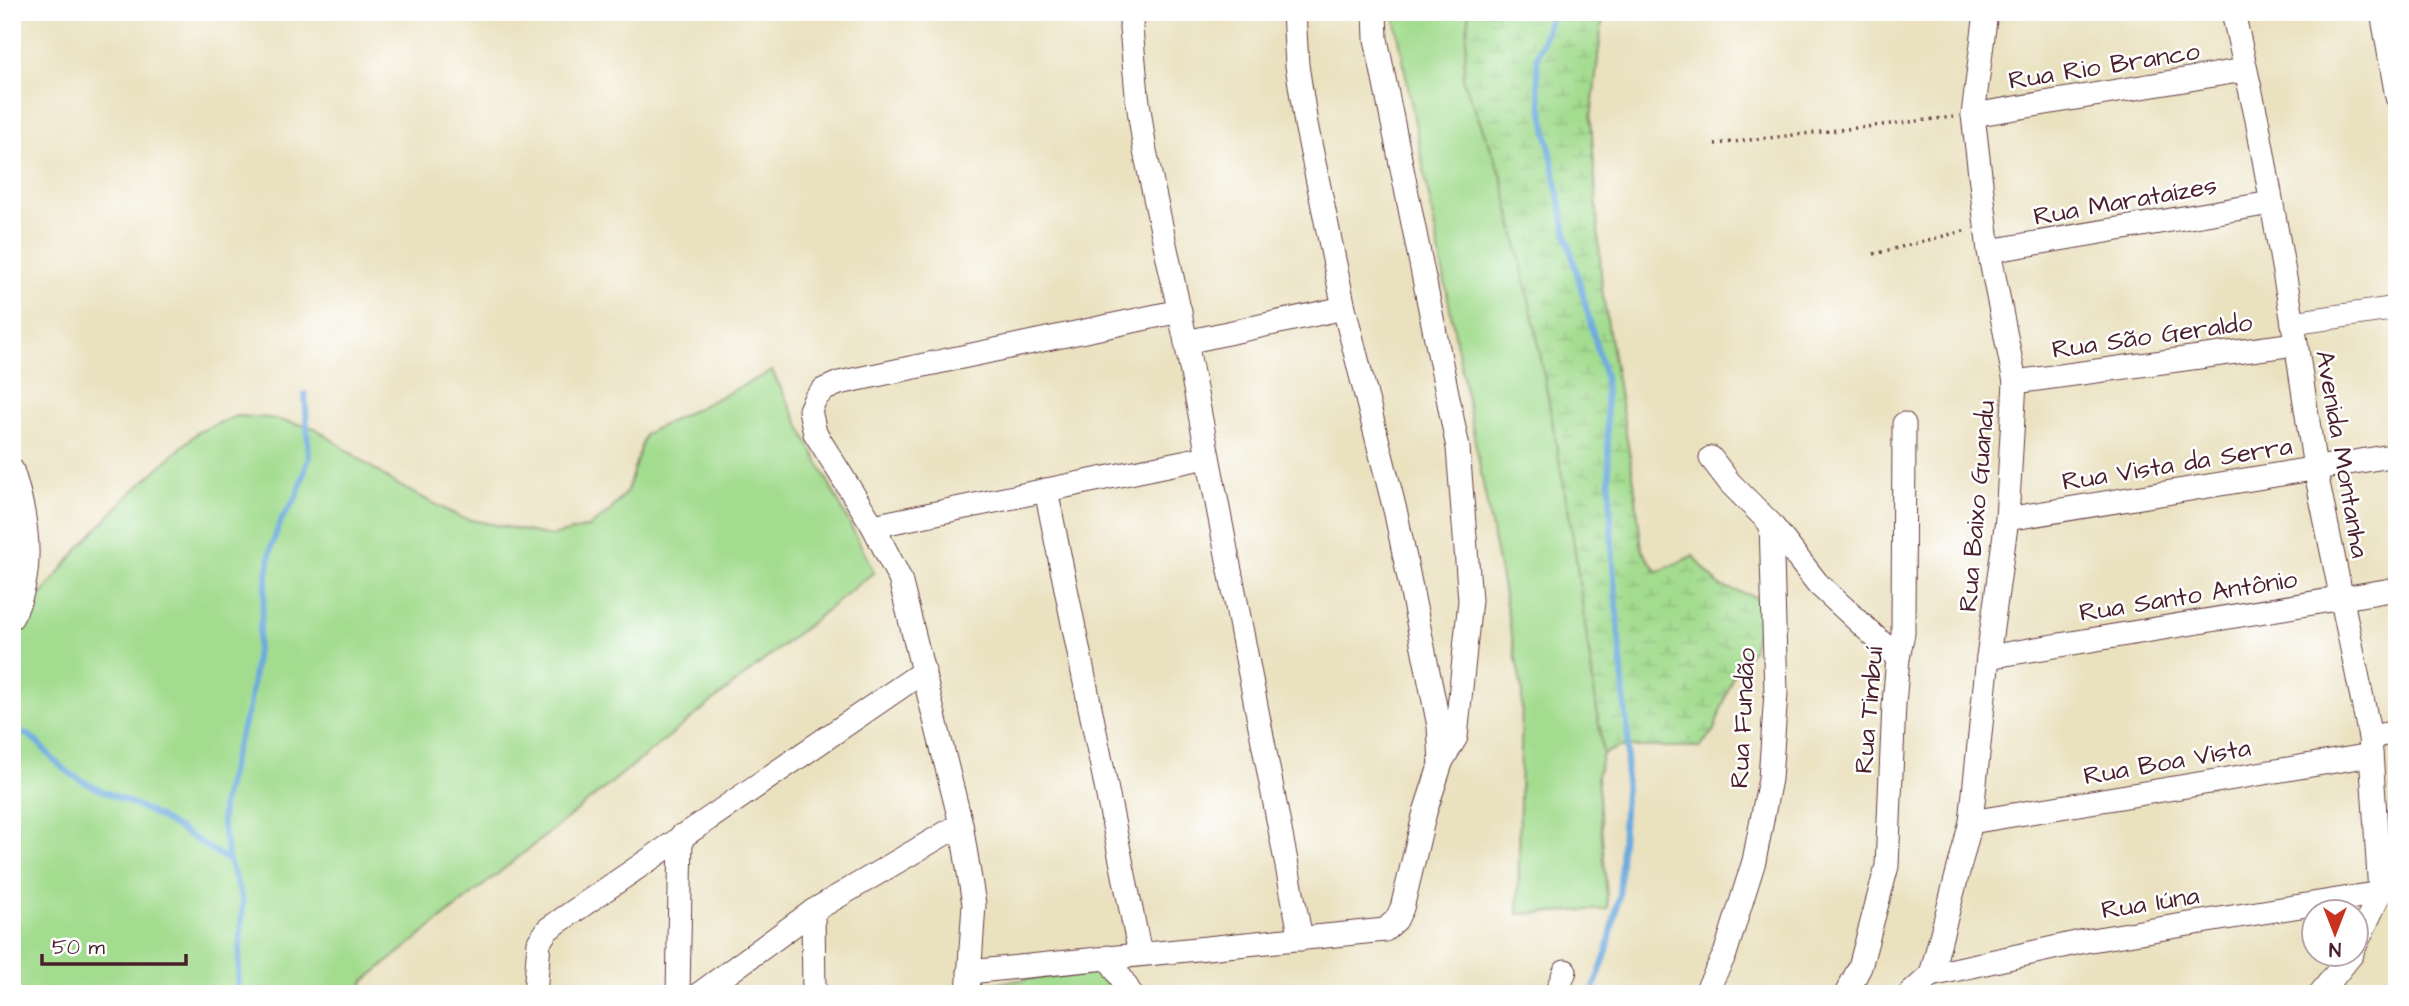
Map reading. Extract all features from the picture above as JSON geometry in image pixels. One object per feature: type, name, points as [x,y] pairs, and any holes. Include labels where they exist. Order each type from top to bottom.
[{"type":"street","points":[[1132,12],[1137,95],[1145,151],[1180,311],[1301,939]]},
{"type":"street","points":[[1294,12],[1297,65],[1306,124],[1344,308],[1396,514],[1439,726],[1441,763]]},
{"type":"street","points":[[1180,311],[839,383],[823,390],[810,410],[816,433],[873,526],[900,579],[961,824],[974,904],[969,983],[1108,957],[1385,930],[1396,920],[1407,890],[1425,812],[1441,763],[1456,737],[1470,600],[1458,448],[1376,39],[1375,12]]},
{"type":"street","name":"Rua Baixo Guandu","points":[[1931,975],[1971,822],[1988,657],[2007,519],[2015,382],[1989,251],[1973,115],[1986,12]]},
{"type":"street","name":"Avenida Montanha","points":[[2233,12],[2257,120],[2315,468],[2371,746],[2380,893],[2370,915]]},
{"type":"street","points":[[2382,12],[2397,97]]},
{"type":"street","name":"Rua Rio Branco","points":[[1973,115],[2244,70]]},
{"type":"street","name":"Rua Marataízes","points":[[1989,251],[2271,204]]},
{"type":"street","name":"Rua São Geraldo","points":[[2015,382],[2294,333],[2397,307]]},
{"type":"street","points":[[1186,342],[1344,308]]},
{"type":"street","name":"Rua Timbuí","points":[[1846,994],[1860,967],[1887,866],[1898,658],[1903,633],[1905,424]]},
{"type":"street","name":"Rua Vista da Serra","points":[[2007,519],[2397,455]]},
{"type":"street","points":[[873,526],[1207,457]]},
{"type":"street","points":[[1711,458],[1730,483],[1771,524],[1818,584],[1898,658]]},
{"type":"street","points":[[12,470],[21,497],[28,539],[19,605],[12,617]]},
{"type":"street","points":[[1046,490],[1140,954]]},
{"type":"street","name":"Rua Fundão","points":[[1705,994],[1725,954],[1754,861],[1770,779],[1776,692],[1771,524]]},
{"type":"street","name":"Rua Santo Antônio","points":[[1988,657],[2397,589]]},
{"type":"street","points":[[535,994],[539,942],[548,929],[924,671]]},
{"type":"street","name":"Rua Boa Vista","points":[[1971,822],[2371,746],[2397,732]]},
{"type":"street","points":[[699,994],[813,911],[961,824]]},
{"type":"street","points":[[678,994],[681,836]]},
{"type":"street","name":"Rua Iúna","points":[[1931,975],[2085,941],[2380,893]]},
{"type":"street","points":[[813,911],[814,994]]},
{"type":"street","points":[[1108,957],[1131,994]]},
{"type":"street","points":[[2320,994],[2341,968]]},
{"type":"street","points":[[1556,994],[1565,971]]},
{"type":"street","points":[[1910,994],[1931,975]]},
{"type":"path","points":[[1715,144],[1973,115]]},
{"type":"path","points":[[1874,254],[1985,225]]},
{"type":"green space","points":[[1394,12],[1469,12],[1463,80],[1501,173],[1536,331],[1573,537],[1603,754],[1597,776],[1608,909],[1518,914],[1522,690]]},
{"type":"green space","points":[[1469,12],[1606,12],[1602,24],[1591,119],[1602,289],[1634,482],[1642,550],[1657,572],[1693,556],[1720,586],[1756,597],[1761,613],[1752,650],[1732,678],[1714,730],[1700,747],[1619,747],[1603,754],[1573,537],[1536,331],[1501,173],[1463,80]]},
{"type":"green space","points":[[772,371],[874,572],[363,982],[362,994],[12,994],[12,631],[80,547],[131,493],[198,432],[236,416],[270,418],[315,428],[394,483],[462,518],[551,536],[589,527],[610,511],[627,491],[645,434]]},
{"type":"green space","points":[[1101,970],[1116,994],[981,994],[981,985]]},
{"type":"waterway","points":[[1552,12],[1537,58],[1538,87],[1567,237],[1605,377],[1613,567],[1628,740],[1619,897],[1607,951],[1592,994]]},
{"type":"waterway","points":[[237,994],[243,901],[229,861],[222,824],[222,806],[249,708],[271,548],[281,520],[297,496],[309,457],[305,394]]},
{"type":"waterway","points":[[12,730],[35,740],[74,776],[155,815],[229,861]]}]
